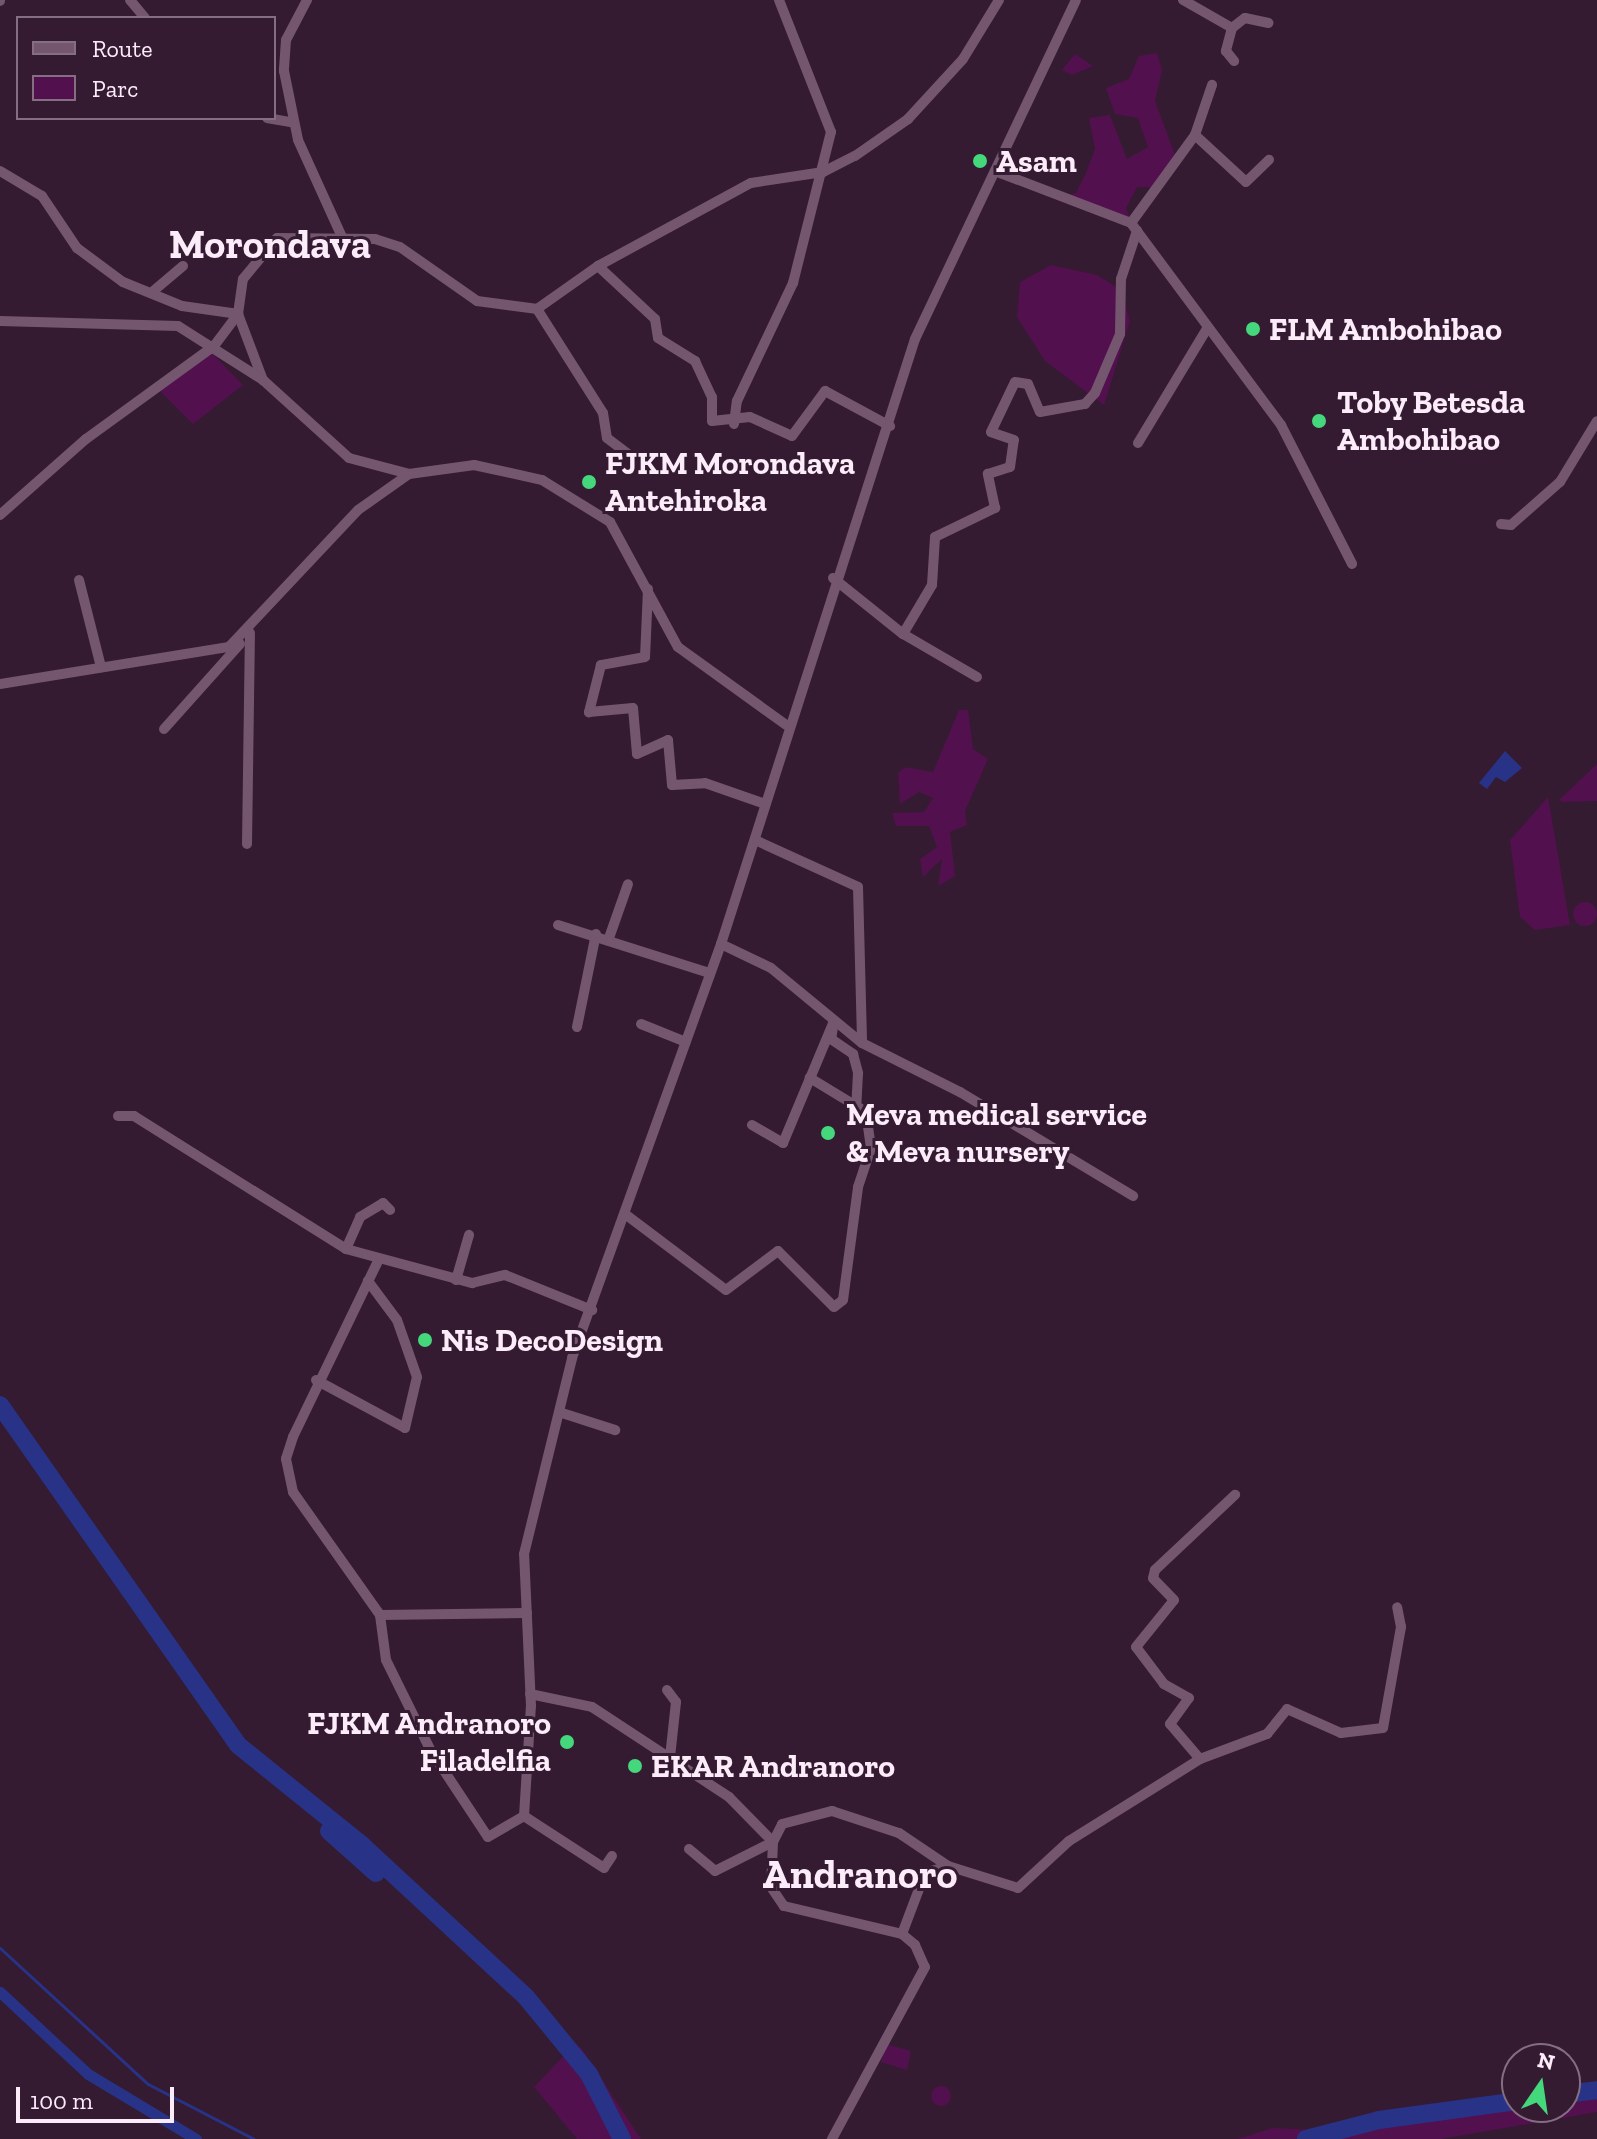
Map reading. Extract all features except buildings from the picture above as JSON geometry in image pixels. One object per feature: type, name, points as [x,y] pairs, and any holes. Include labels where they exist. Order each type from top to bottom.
[{"type":"street","points":[[130,0],[143,16]]},
{"type":"street","points":[[307,0],[286,40],[294,123],[343,239]]},
{"type":"street","points":[[734,424],[737,401],[784,308],[823,172],[831,132],[779,0]]},
{"type":"street","points":[[0,515],[86,439],[214,346],[238,314],[243,279],[277,238],[343,239],[400,247],[477,301],[537,309],[598,266],[751,183],[823,172],[908,119],[963,59],[999,0]]},
{"type":"street","points":[[524,1816],[530,1694],[524,1554],[592,1310],[721,944],[833,578],[890,426],[915,339],[1076,0]]},
{"type":"street","points":[[1183,0],[1232,28]]},
{"type":"street","points":[[1234,61],[1226,51],[1232,28],[1245,18],[1268,23]]},
{"type":"street","points":[[903,634],[932,585],[935,537],[995,508],[988,474],[1010,467],[1014,440],[991,432],[1015,382],[1028,384],[1040,412],[1053,414],[1072,402],[1085,404],[1110,368],[1120,334],[1121,279],[1134,227],[1195,135],[1212,85]]},
{"type":"street","points":[[276,120],[294,123]]},
{"type":"street","points":[[1195,135],[1246,182],[1269,160]]},
{"type":"street","points":[[0,171],[42,196],[77,248],[151,293],[238,314]]},
{"type":"street","points":[[995,171],[1134,227],[1281,425],[1352,564]]},
{"type":"street","points":[[151,293],[183,266]]},
{"type":"street","points":[[598,266],[655,319],[658,338],[695,361],[712,397],[712,421],[734,424],[767,420],[781,437],[792,436],[825,391],[890,426]]},
{"type":"street","points":[[537,309],[603,413],[607,438],[628,454]]},
{"type":"street","points":[[238,314],[263,380]]},
{"type":"street","points":[[0,321],[164,322],[214,346],[263,380],[349,458],[409,474],[474,465],[542,480],[610,522],[678,647],[786,725]]},
{"type":"street","points":[[1138,443],[1208,327]]},
{"type":"street","points":[[1501,524],[1511,525],[1560,482],[1597,421]]},
{"type":"street","points":[[164,729],[358,510],[409,474]]},
{"type":"street","points":[[833,578],[903,634],[977,677]]},
{"type":"street","points":[[79,580],[101,667]]},
{"type":"street","points":[[648,588],[645,657],[601,665],[589,712],[633,708],[637,754],[668,740],[672,785],[705,783],[762,803]]},
{"type":"street","points":[[0,684],[229,647],[250,633]]},
{"type":"street","points":[[247,844],[250,633]]},
{"type":"street","points":[[755,840],[858,887],[862,1043]]},
{"type":"street","points":[[609,938],[628,884]]},
{"type":"street","points":[[558,925],[609,938],[709,973]]},
{"type":"street","points":[[577,1027],[596,934]]},
{"type":"street","points":[[721,944],[771,968],[862,1043],[960,1092],[1133,1196]]},
{"type":"street","points":[[752,1125],[783,1143],[834,1021]]},
{"type":"street","points":[[834,1021],[831,1039],[853,1054],[858,1073],[856,1106]]},
{"type":"street","points":[[641,1024],[686,1042]]},
{"type":"street","points":[[625,1214],[709,1283],[726,1290],[778,1251],[834,1307],[843,1300],[858,1187],[871,1148],[866,1112],[810,1078]]},
{"type":"street","points":[[118,1116],[134,1116],[346,1249],[378,1261],[456,1280],[505,1275],[592,1310]]},
{"type":"street","points":[[346,1249],[360,1217],[383,1203],[390,1210]]},
{"type":"street","points":[[456,1280],[469,1235]]},
{"type":"street","points":[[378,1261],[316,1380],[286,1459],[293,1492],[380,1615],[386,1660],[431,1751],[488,1837],[524,1816]]},
{"type":"street","points":[[316,1380],[405,1428],[417,1377],[397,1320],[368,1281]]},
{"type":"street","points":[[562,1413],[615,1430]]},
{"type":"street","points":[[1200,1759],[1170,1724],[1189,1698],[1164,1684],[1136,1647],[1174,1600],[1153,1578],[1155,1570],[1235,1495]]},
{"type":"street","points":[[832,2139],[925,1967],[902,1934],[784,1906],[771,1887],[773,1842],[782,1824],[832,1811],[913,1839],[948,1866],[1018,1888],[1069,1841],[1200,1759],[1267,1734],[1287,1709],[1341,1733],[1383,1728],[1401,1627],[1397,1607]]},
{"type":"street","points":[[380,1615],[527,1613]]},
{"type":"street","points":[[667,1690],[676,1702],[670,1757]]},
{"type":"street","points":[[530,1694],[592,1707],[729,1797],[773,1842]]},
{"type":"street","points":[[524,1816],[604,1868],[612,1856]]},
{"type":"street","points":[[689,1849],[715,1871],[773,1842]]},
{"type":"street","points":[[902,1934],[925,1873],[948,1866]]},
{"type":"green space","points":[[1157,53],[1162,70],[1155,101],[1175,155],[1159,188],[1137,187],[1126,208],[1131,222],[1057,197],[1076,193],[1086,173],[1095,149],[1089,118],[1110,115],[1127,159],[1148,147],[1138,118],[1115,114],[1106,88],[1129,79],[1139,56]]},
{"type":"green space","points":[[1075,54],[1093,66],[1072,75],[1062,70]]},
{"type":"green space","points":[[1051,265],[1097,275],[1121,290],[1130,321],[1104,405],[1045,361],[1017,317],[1020,282]]},
{"type":"green space","points":[[211,352],[243,385],[193,424],[159,390]]},
{"type":"green space","points":[[959,710],[968,710],[973,749],[988,759],[965,811],[967,825],[950,832],[955,876],[938,886],[942,859],[923,877],[920,859],[937,847],[929,826],[896,826],[892,813],[924,812],[933,798],[919,792],[900,804],[898,773],[906,767],[933,772]]},
{"type":"green space","points":[[1597,764],[1597,801],[1561,802],[1560,799]]},
{"type":"green space","points":[[1548,797],[1570,925],[1535,930],[1520,917],[1510,840]]},
{"type":"green space","points":[[1585,902],[1596,909],[1597,914],[1590,925],[1585,926],[1574,919],[1573,914],[1580,903]]},
{"type":"green space","points":[[886,2044],[911,2051],[907,2070],[881,2062]]},
{"type":"green space","points":[[574,2045],[581,2048],[641,2139],[577,2139],[534,2087]]},
{"type":"green space","points":[[941,2086],[948,2089],[951,2096],[948,2103],[941,2106],[934,2103],[931,2096],[934,2089]]},
{"type":"green space","points":[[1597,2088],[1597,2112],[1581,2115],[1581,2090]]},
{"type":"green space","points":[[1501,2101],[1501,2123],[1533,2123],[1441,2139],[1238,2139],[1273,2128],[1316,2130]]},
{"type":"shaded area","points":[[1505,751],[1522,768],[1505,782],[1496,777],[1487,789],[1479,783]]},
{"type":"waterway","points":[[0,1405],[238,1745],[363,1846],[526,1997],[589,2074],[622,2139]]},
{"type":"waterway","points":[[329,1831],[376,1873]]},
{"type":"waterway","points":[[0,1948],[148,2084],[254,2139]]},
{"type":"waterway","points":[[0,1992],[88,2074],[196,2139]]},
{"type":"waterway","points":[[1581,2092],[1597,2090]]},
{"type":"waterway","points":[[1306,2139],[1379,2120],[1501,2103]]},
{"type":"place","name":"Asam","points":[[980,161]]},
{"type":"place","name":"FLM Ambohibao","points":[[1253,329]]},
{"type":"place","name":"Toby Betesda Ambohibao","points":[[1319,421]]},
{"type":"place","name":"FJKM Morondava Antehiroka","points":[[589,482]]},
{"type":"place","name":"Meva medical service & Meva nursery","points":[[828,1133]]},
{"type":"place","name":"Nis DecoDesign","points":[[425,1340]]},
{"type":"place","name":"FJKM Andranoro Filadelfia","points":[[567,1742]]},
{"type":"place","name":"EKAR Andranoro","points":[[635,1766]]},
{"type":"district","name":"Morondava","points":[[270,244]]},
{"type":"district","name":"Andranoro","points":[[860,1874]]}]
